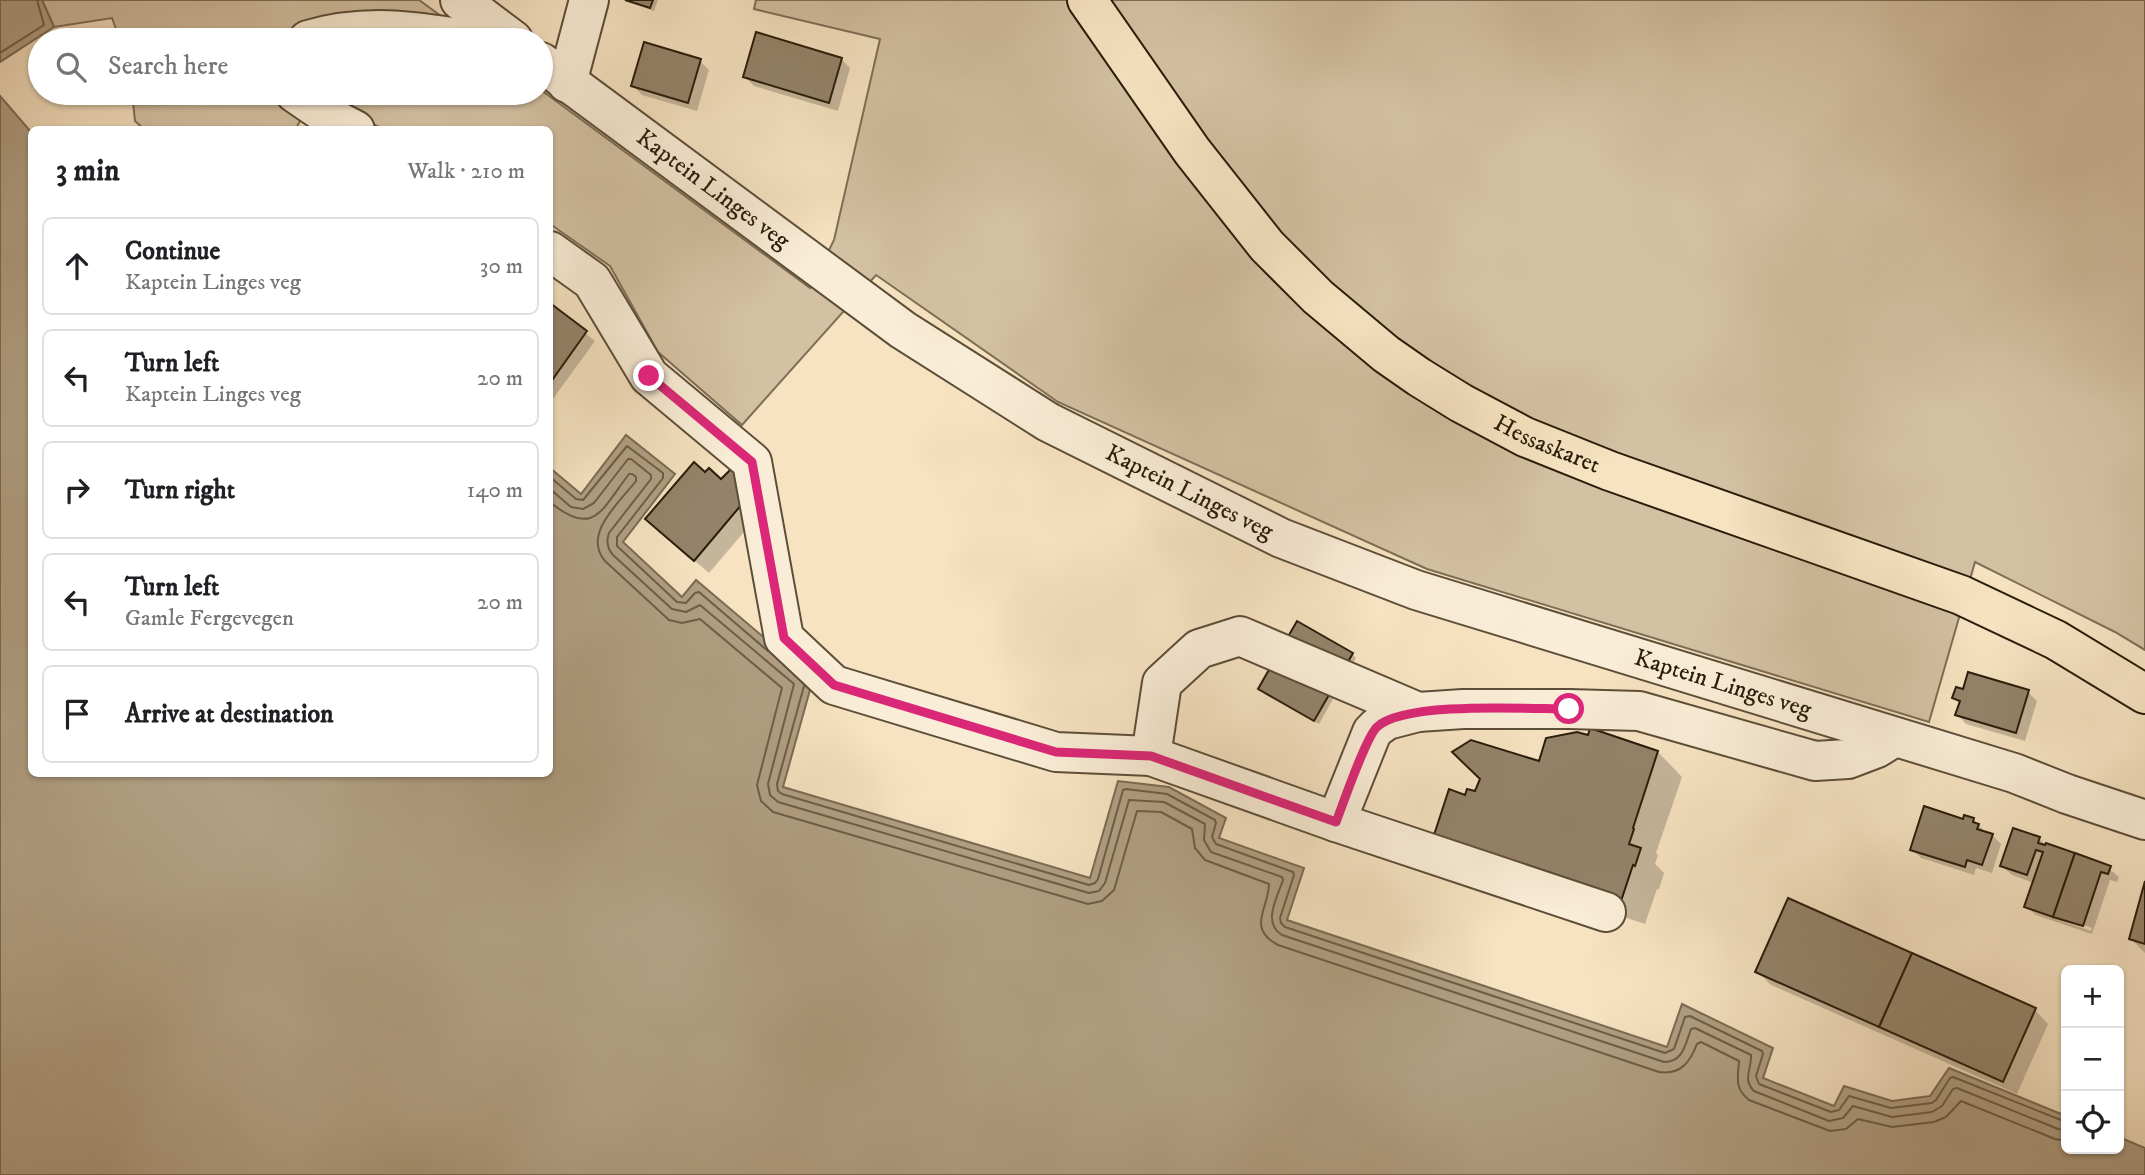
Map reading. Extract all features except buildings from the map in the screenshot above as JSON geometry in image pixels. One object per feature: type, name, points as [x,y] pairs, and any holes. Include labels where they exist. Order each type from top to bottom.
[{"type":"main road","name":"Hessaskaret","points":[[1087,0],[1192,151],[1267,246],[1318,297],[1386,354],[1419,377],[1514,431],[1561,452],[1961,595],[2056,640],[2145,694]]},
{"type":"street","points":[[460,0],[497,28]]},
{"type":"street","name":"Kaptein Linges veg","points":[[589,0],[554,73],[914,337],[1048,422],[1281,538],[1416,590],[2014,773],[2145,820]]},
{"type":"street","points":[[312,105],[347,126]]},
{"type":"street","points":[[553,253],[592,281],[649,376],[752,462],[784,638],[834,685],[1056,752],[1151,756],[1336,822],[1606,912]]},
{"type":"street","points":[[1151,756],[1163,682],[1199,649],[1240,636],[1418,712]]},
{"type":"street","name":"Kaptein Linges veg","points":[[1336,822],[1372,732],[1387,720],[1418,712],[1509,709],[1639,711],[1815,761],[1848,759],[1877,748],[1893,737]]},
{"type":"shaded area","points":[[42,0],[419,0],[458,28],[116,28],[112,18],[54,27]]},
{"type":"shaded area","points":[[756,0],[2145,0],[2145,650],[2115,632],[1975,562],[1929,722],[1427,569],[1058,402],[876,275],[742,425],[658,352],[610,266],[553,226],[553,126],[377,126],[335,105],[553,105],[553,99],[810,288],[834,240],[880,39],[754,9]]},
{"type":"shaded area","points":[[133,105],[308,105],[297,126],[141,126],[135,121]]},
{"type":"water","points":[[0,0],[42,0],[54,27],[28,28],[28,44],[0,62]]},
{"type":"water","points":[[0,96],[28,128],[28,777],[553,777],[553,471],[581,494],[626,435],[675,474],[623,542],[682,597],[696,580],[813,679],[783,787],[1090,878],[1118,781],[1169,787],[1226,818],[1219,838],[1304,868],[1287,920],[1667,1047],[1682,1004],[1773,1048],[1763,1078],[1834,1106],[1844,1086],[1892,1101],[1930,1096],[1949,1068],[2061,1114],[2061,1154],[2124,1154],[2124,1139],[2145,1148],[2145,1175],[0,1175]]},
{"type":"route","points":[[649,376],[752,462],[784,638],[834,685],[1056,752],[1151,756],[1336,822],[1372,732],[1387,720],[1418,712],[1463,709],[1569,709]]}]
